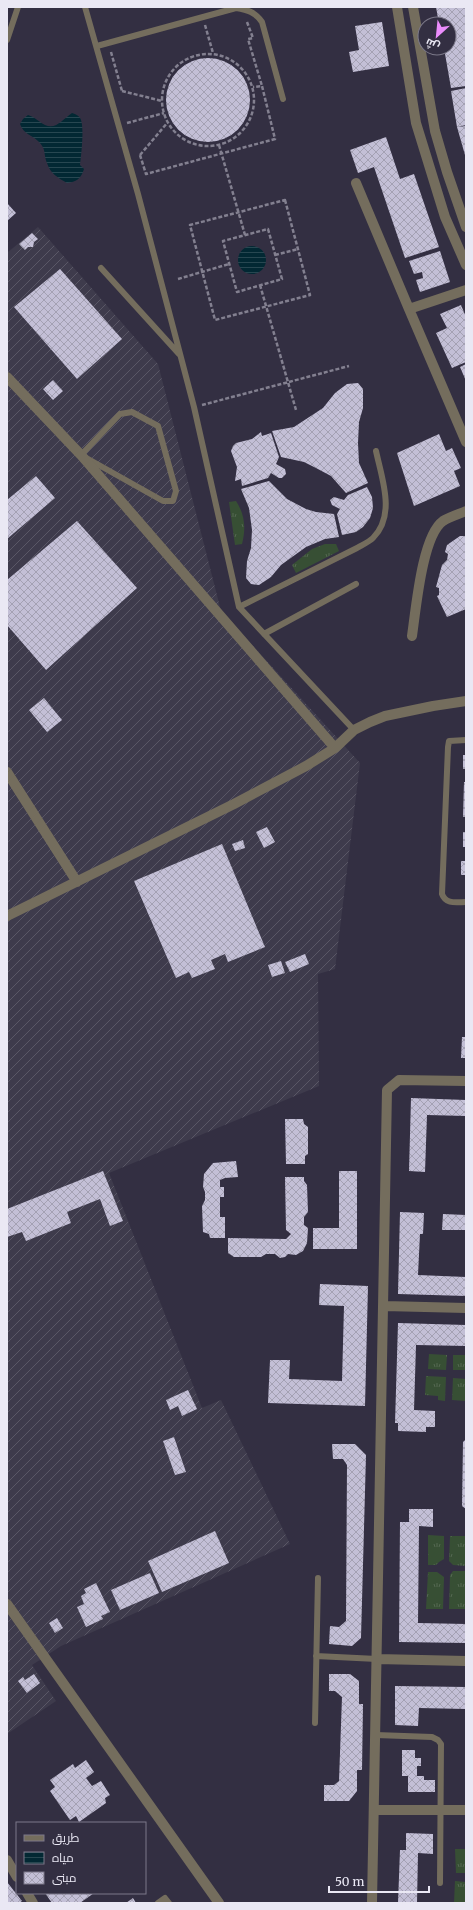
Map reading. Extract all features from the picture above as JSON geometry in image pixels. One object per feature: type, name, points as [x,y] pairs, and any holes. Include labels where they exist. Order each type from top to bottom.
[{"type":"street","points":[[397,7],[416,123],[445,217],[466,265]]},
{"type":"street","points":[[413,7],[435,131],[466,227]]},
{"type":"street","points":[[356,183],[466,442]]},
{"type":"street","points":[[409,309],[466,290]]},
{"type":"street","points":[[7,378],[80,455],[335,748]]},
{"type":"street","points":[[412,636],[425,560],[434,532],[443,521],[466,511]]},
{"type":"street","points":[[7,916],[234,804],[306,766],[335,748],[354,730],[370,722],[385,716],[466,701]]},
{"type":"street","points":[[7,772],[77,882]]},
{"type":"street","points":[[372,1903],[387,1090],[399,1080],[466,1081]]},
{"type":"street","points":[[384,1306],[466,1308]]},
{"type":"street","points":[[7,1604],[219,1903]]},
{"type":"street","points":[[377,1659],[466,1661]]},
{"type":"street","points":[[374,1810],[466,1810]]},
{"type":"street","points":[[7,1860],[16,1875]]},
{"type":"street","points":[[28,1894],[33,1903]]},
{"type":"lane","points":[[7,40],[18,7]]},
{"type":"lane","points":[[85,7],[109,88],[194,407],[239,607],[354,730]]},
{"type":"lane","points":[[97,46],[236,8],[245,8],[256,14],[262,22],[283,99]]},
{"type":"lane","points":[[100,268],[180,355]]},
{"type":"lane","points":[[132,412],[158,426],[176,491],[173,501],[163,501],[80,455],[120,414],[132,412]]},
{"type":"lane","points":[[239,607],[357,548],[373,538],[386,518],[385,494],[376,452]]},
{"type":"lane","points":[[264,634],[356,584]]},
{"type":"lane","points":[[466,740],[449,741],[448,747],[442,894],[444,899],[448,902],[466,902]]},
{"type":"lane","points":[[315,1723],[318,1578]]},
{"type":"lane","points":[[316,1656],[377,1659]]},
{"type":"lane","points":[[376,1735],[432,1737],[438,1740],[441,1744],[440,1883]]},
{"type":"lane","points":[[158,1903],[165,1898],[169,1903]]},
{"type":"path","points":[[140,155],[146,174],[275,139],[262,86],[248,39],[253,38],[249,24],[244,18]]},
{"type":"path","points":[[198,26],[211,22]]},
{"type":"path","points":[[205,24],[213,54]]},
{"type":"path","points":[[111,50],[122,91]]},
{"type":"path","points":[[202,54],[213,54],[234,61],[249,76],[255,97],[254,108],[246,128],[229,141],[219,145],[199,145],[189,142],[173,130],[164,113],[162,101],[165,84],[172,70],[181,62],[191,57],[202,54]]},
{"type":"path","points":[[253,86],[262,86]]},
{"type":"path","points":[[109,88],[162,101]]},
{"type":"path","points":[[119,125],[164,113]]},
{"type":"path","points":[[130,166],[168,122]]},
{"type":"path","points":[[219,145],[245,235]]},
{"type":"path","points":[[285,200],[310,295],[215,320],[190,225],[238,212],[285,200]]},
{"type":"path","points":[[268,229],[282,279],[237,292],[222,241],[245,235],[268,229]]},
{"type":"path","points":[[276,255],[298,249]]},
{"type":"path","points":[[178,279],[229,264]]},
{"type":"path","points":[[260,286],[296,410]]},
{"type":"path","points":[[194,407],[349,366]]},
{"type":"shaded area","points":[[38,227],[158,364],[221,611],[360,763],[335,969],[318,974],[319,1086],[109,1173],[202,1408],[221,1400],[290,1544],[61,1646],[32,1665],[56,1701],[7,1734],[7,253]]},
{"type":"green space","points":[[236,501],[243,517],[244,532],[242,544],[235,545],[229,502]]},
{"type":"green space","points":[[325,544],[336,544],[339,551],[296,573],[292,565],[312,549]]},
{"type":"green space","points":[[429,1354],[447,1355],[446,1370],[428,1369]]},
{"type":"green space","points":[[453,1355],[466,1355],[466,1370],[453,1370]]},
{"type":"green space","points":[[426,1376],[446,1377],[445,1401],[438,1400],[438,1396],[425,1395]]},
{"type":"green space","points":[[453,1378],[466,1379],[466,1401],[452,1400]]},
{"type":"green space","points":[[428,1535],[444,1536],[444,1559],[436,1565],[428,1565]]},
{"type":"green space","points":[[450,1536],[466,1536],[466,1566],[453,1565],[449,1561]]},
{"type":"green space","points":[[453,1571],[466,1571],[466,1609],[449,1609],[450,1575]]},
{"type":"green space","points":[[428,1572],[437,1572],[444,1577],[443,1609],[426,1609]]},
{"type":"green space","points":[[455,1849],[466,1849],[466,1873],[456,1873]]},
{"type":"green space","points":[[455,1881],[466,1882],[466,1903],[454,1903]]},
{"type":"water","points":[[72,113],[80,118],[81,122],[82,141],[80,165],[84,169],[78,179],[67,183],[52,172],[48,167],[43,147],[22,128],[20,124],[28,115],[45,125],[53,126]]},
{"type":"water","points":[[252,246],[262,250],[266,260],[262,270],[252,274],[242,270],[238,260],[242,250]]},
{"type":"building","points":[[436,7],[465,7],[466,86],[451,88],[445,56],[457,56],[457,16],[438,16]]},
{"type":"building","points":[[382,22],[389,66],[353,72],[349,52],[359,50],[355,26]]},
{"type":"building","points":[[200,58],[216,58],[232,65],[243,76],[250,92],[250,108],[247,116],[238,130],[232,135],[216,142],[200,142],[184,135],[173,124],[166,108],[166,92],[173,76],[184,65]]},
{"type":"building","points":[[466,88],[466,125],[457,127],[451,91]]},
{"type":"building","points":[[466,126],[466,155],[465,155],[457,127]]},
{"type":"building","points":[[386,137],[400,179],[414,174],[439,247],[405,258],[374,167],[358,173],[350,150]]},
{"type":"building","points":[[7,203],[16,213],[7,221]]},
{"type":"building","points":[[32,233],[38,239],[34,242],[33,247],[28,247],[25,250],[19,244]]},
{"type":"building","points":[[440,251],[450,282],[420,292],[416,280],[423,278],[422,272],[414,274],[409,261]]},
{"type":"building","points":[[60,269],[122,339],[77,379],[14,307]]},
{"type":"building","points":[[461,305],[466,317],[466,362],[452,368],[436,333],[447,328],[440,314]]},
{"type":"building","points":[[466,364],[466,381],[460,367]]},
{"type":"building","points":[[53,380],[63,391],[53,400],[43,389]]},
{"type":"building","points":[[358,383],[363,389],[363,408],[359,422],[359,463],[368,483],[346,493],[331,476],[304,462],[281,457],[272,431],[294,427],[323,408],[335,393],[347,384]]},
{"type":"building","points":[[261,432],[262,436],[271,433],[279,457],[276,464],[285,469],[286,474],[282,478],[279,478],[271,473],[268,478],[242,486],[241,479],[235,481],[237,467],[231,451],[236,443],[252,439]]},
{"type":"building","points":[[439,434],[446,451],[452,448],[461,468],[454,471],[460,486],[414,506],[397,453]]},
{"type":"building","points":[[36,476],[55,498],[7,539],[7,500]]},
{"type":"building","points":[[269,481],[287,499],[306,509],[334,514],[339,537],[325,539],[306,547],[281,565],[271,577],[259,585],[251,584],[246,578],[247,561],[251,548],[252,530],[249,508],[241,489]]},
{"type":"building","points":[[367,487],[372,497],[373,508],[370,518],[363,527],[356,532],[342,535],[337,514],[340,509],[332,505],[330,500],[334,497],[344,500],[348,495]]},
{"type":"building","points":[[77,521],[137,588],[46,670],[7,625],[7,580]]},
{"type":"building","points":[[460,536],[466,536],[466,609],[447,617],[437,596],[439,595],[439,588],[436,587],[442,565],[447,560],[448,554],[445,552],[447,545]]},
{"type":"building","points":[[44,698],[62,720],[47,732],[29,710]]},
{"type":"building","points":[[463,755],[466,755],[466,769],[463,769]]},
{"type":"building","points":[[464,782],[466,782],[466,817],[463,817]]},
{"type":"building","points":[[267,827],[275,842],[264,848],[256,832]]},
{"type":"building","points":[[463,832],[466,832],[466,847],[463,847]]},
{"type":"building","points":[[243,840],[245,848],[235,851],[232,844]]},
{"type":"building","points":[[222,844],[265,947],[228,962],[225,954],[211,960],[215,969],[192,978],[189,972],[176,978],[134,881]]},
{"type":"building","points":[[461,861],[466,861],[466,875],[461,875]]},
{"type":"building","points":[[305,954],[309,964],[290,972],[285,962]]},
{"type":"building","points":[[281,961],[285,973],[272,977],[268,965]]},
{"type":"building","points":[[462,1037],[466,1037],[466,1058],[461,1058]]},
{"type":"building","points":[[411,1098],[466,1100],[466,1116],[427,1115],[425,1172],[409,1171]]},
{"type":"building","points":[[285,1119],[303,1119],[304,1124],[308,1127],[308,1154],[305,1156],[305,1164],[286,1164]]},
{"type":"building","points":[[236,1161],[238,1177],[220,1180],[220,1187],[224,1187],[224,1197],[220,1197],[220,1217],[225,1217],[225,1238],[210,1238],[209,1234],[203,1232],[202,1206],[205,1200],[205,1192],[203,1187],[204,1174],[213,1163]]},
{"type":"building","points":[[103,1171],[123,1221],[110,1226],[100,1199],[67,1212],[71,1223],[26,1241],[22,1232],[7,1237],[7,1209]]},
{"type":"building","points":[[339,1171],[357,1171],[357,1249],[313,1249],[313,1228],[339,1228]]},
{"type":"building","points":[[285,1177],[304,1177],[304,1181],[307,1185],[308,1212],[304,1217],[304,1225],[308,1228],[307,1243],[303,1251],[296,1255],[288,1254],[285,1257],[280,1258],[275,1254],[266,1254],[261,1257],[234,1257],[228,1253],[228,1238],[286,1239],[291,1234],[286,1230]]},
{"type":"building","points":[[400,1212],[424,1213],[423,1234],[420,1234],[418,1275],[466,1277],[466,1296],[398,1294]]},
{"type":"building","points":[[443,1214],[466,1215],[466,1230],[442,1230]]},
{"type":"building","points":[[320,1284],[368,1286],[365,1406],[268,1403],[270,1360],[290,1360],[289,1379],[342,1381],[344,1306],[319,1305]]},
{"type":"building","points":[[398,1323],[466,1325],[466,1346],[416,1345],[414,1410],[435,1411],[435,1427],[426,1427],[426,1432],[398,1431],[398,1423],[395,1423]]},
{"type":"building","points":[[188,1390],[197,1409],[182,1416],[178,1406],[170,1410],[166,1400]]},
{"type":"building","points":[[174,1437],[186,1472],[175,1475],[163,1441]]},
{"type":"building","points":[[466,1439],[466,1509],[462,1506],[463,1442]]},
{"type":"building","points":[[332,1444],[355,1444],[366,1455],[361,1638],[352,1646],[329,1644],[330,1626],[339,1627],[346,1621],[347,1465],[343,1459],[333,1459]]},
{"type":"building","points":[[409,1509],[433,1509],[433,1527],[419,1526],[418,1623],[466,1624],[466,1643],[399,1642],[400,1522],[409,1522]]},
{"type":"building","points":[[215,1531],[229,1563],[162,1592],[148,1561]]},
{"type":"building","points":[[150,1573],[159,1593],[120,1610],[111,1590]]},
{"type":"building","points":[[96,1583],[110,1612],[101,1616],[103,1619],[86,1627],[77,1607],[84,1604],[81,1596],[86,1593],[84,1589]]},
{"type":"building","points":[[57,1618],[63,1628],[55,1633],[49,1623]]},
{"type":"building","points":[[34,1674],[40,1683],[27,1693],[18,1681],[23,1677],[25,1680]]},
{"type":"building","points":[[329,1674],[350,1674],[359,1681],[359,1704],[363,1704],[362,1770],[357,1770],[357,1791],[349,1801],[324,1801],[324,1785],[334,1785],[339,1781],[342,1697],[335,1691],[329,1691]]},
{"type":"building","points":[[395,1686],[466,1687],[466,1709],[419,1708],[418,1726],[395,1725]]},
{"type":"building","points":[[402,1750],[415,1750],[415,1758],[421,1758],[421,1766],[417,1766],[417,1776],[424,1776],[424,1780],[435,1780],[435,1792],[408,1792],[408,1776],[402,1776]]},
{"type":"building","points":[[86,1760],[94,1772],[86,1778],[92,1786],[101,1781],[110,1795],[105,1798],[106,1803],[79,1822],[76,1816],[70,1820],[50,1791],[55,1787],[50,1780],[73,1764],[75,1768]]},
{"type":"building","points":[[406,1833],[433,1834],[433,1854],[418,1853],[417,1903],[398,1903],[400,1850],[406,1850]]},
{"type":"building","points":[[7,1882],[22,1901],[19,1903],[7,1903]]},
{"type":"building","points":[[46,1894],[93,1894],[80,1903],[52,1903]]},
{"type":"building","points":[[133,1898],[136,1903],[126,1903]]}]
